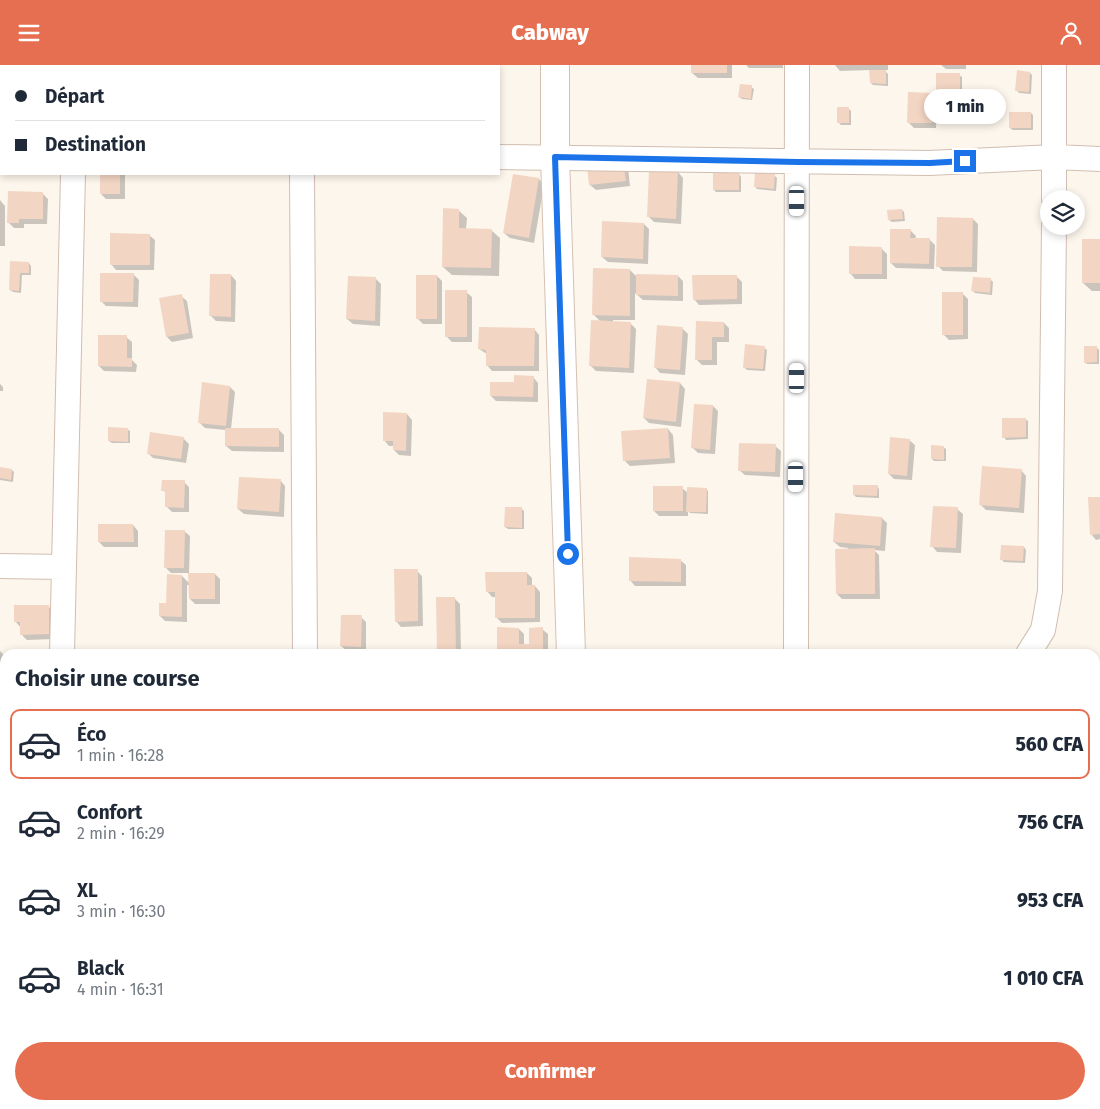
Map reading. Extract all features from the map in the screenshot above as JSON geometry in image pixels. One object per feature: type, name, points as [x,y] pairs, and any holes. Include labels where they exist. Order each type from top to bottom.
[{"type":"street","points":[[555,65],[555,157],[571,649]]},
{"type":"street","points":[[796,649],[797,65]]},
{"type":"street","points":[[1054,65],[1054,190]]},
{"type":"street","points":[[500,157],[930,163],[1054,157],[1100,159]]},
{"type":"street","points":[[62,649],[74,175]]},
{"type":"street","points":[[302,175],[304,649]]},
{"type":"street","points":[[1031,649],[1043,630],[1050,591],[1054,235]]},
{"type":"street","points":[[0,566],[64,567]]},
{"type":"building","points":[[691,65],[727,65],[727,73],[691,73]]},
{"type":"building","points":[[869,70],[886,70],[886,84],[870,83]]},
{"type":"building","points":[[1017,70],[1030,72],[1029,92],[1015,91]]},
{"type":"building","points":[[936,73],[960,73],[960,92],[936,91]]},
{"type":"building","points":[[740,84],[752,85],[751,99],[738,97]]},
{"type":"building","points":[[908,92],[932,93],[932,123],[907,123]]},
{"type":"building","points":[[837,107],[849,107],[849,123],[837,123]]},
{"type":"building","points":[[1009,112],[1031,112],[1031,128],[1009,128]]},
{"type":"building","points":[[623,162],[626,181],[589,185],[587,166]]},
{"type":"building","points":[[649,170],[678,171],[676,219],[647,217]]},
{"type":"building","points":[[755,172],[775,174],[774,189],[754,187]]},
{"type":"building","points":[[713,173],[739,173],[739,190],[713,190]]},
{"type":"building","points":[[513,174],[539,178],[529,238],[503,233]]},
{"type":"building","points":[[100,175],[120,175],[120,194],[100,194]]},
{"type":"building","points":[[8,191],[43,192],[43,219],[19,219],[19,223],[7,223]]},
{"type":"building","points":[[443,208],[459,209],[459,228],[492,229],[491,268],[442,267]]},
{"type":"building","points":[[902,209],[903,219],[888,220],[887,210]]},
{"type":"building","points":[[937,217],[973,218],[972,267],[936,267]]},
{"type":"building","points":[[602,221],[644,223],[643,259],[601,257]]},
{"type":"building","points":[[890,229],[911,229],[910,238],[930,238],[929,264],[890,263]]},
{"type":"building","points":[[110,233],[150,234],[150,265],[110,265]]},
{"type":"building","points":[[1082,239],[1100,239],[1100,283],[1082,283]]},
{"type":"building","points":[[849,246],[882,247],[882,274],[849,274]]},
{"type":"building","points":[[10,261],[29,262],[29,273],[20,273],[19,291],[9,290]]},
{"type":"building","points":[[593,268],[630,269],[630,316],[592,315]]},
{"type":"building","points":[[100,273],[134,273],[133,302],[100,302]]},
{"type":"building","points":[[210,274],[231,274],[231,317],[209,316]]},
{"type":"building","points":[[636,274],[678,275],[678,296],[636,295]]},
{"type":"building","points":[[416,275],[437,275],[437,319],[416,319]]},
{"type":"building","points":[[692,275],[737,275],[737,299],[693,300]]},
{"type":"building","points":[[348,276],[376,277],[375,321],[346,319]]},
{"type":"building","points":[[973,277],[991,278],[990,293],[971,291]]},
{"type":"building","points":[[445,290],[467,290],[467,337],[445,337]]},
{"type":"building","points":[[942,292],[963,292],[963,335],[942,335]]},
{"type":"building","points":[[182,294],[189,333],[166,337],[159,298]]},
{"type":"building","points":[[591,320],[631,322],[629,368],[589,366]]},
{"type":"building","points":[[696,321],[724,322],[724,337],[712,337],[712,360],[695,360]]},
{"type":"building","points":[[657,325],[683,327],[680,370],[654,368]]},
{"type":"building","points":[[479,327],[535,328],[534,366],[486,366],[486,350],[478,349]]},
{"type":"building","points":[[98,335],[127,335],[127,358],[132,358],[132,367],[98,366]]},
{"type":"building","points":[[745,344],[765,346],[763,369],[743,368]]},
{"type":"building","points":[[1084,346],[1097,346],[1097,362],[1084,363]]},
{"type":"building","points":[[514,375],[534,376],[533,397],[490,396],[490,382],[514,382]]},
{"type":"building","points":[[647,379],[680,382],[676,422],[643,418]]},
{"type":"building","points":[[202,382],[230,386],[226,426],[198,423]]},
{"type":"building","points":[[694,404],[713,405],[710,450],[691,448]]},
{"type":"building","points":[[383,412],[407,413],[406,451],[393,450],[393,441],[383,441]]},
{"type":"building","points":[[1002,418],[1026,418],[1026,437],[1002,438]]},
{"type":"building","points":[[108,427],[128,428],[128,442],[108,441]]},
{"type":"building","points":[[225,428],[279,428],[279,447],[225,446]]},
{"type":"building","points":[[668,428],[670,458],[623,461],[621,431]]},
{"type":"building","points":[[150,432],[184,437],[181,459],[147,454]]},
{"type":"building","points":[[890,437],[910,439],[907,476],[888,474]]},
{"type":"building","points":[[739,443],[776,444],[775,472],[738,471]]},
{"type":"building","points":[[931,445],[944,446],[944,460],[931,459]]},
{"type":"building","points":[[982,466],[1022,469],[1019,508],[979,505]]},
{"type":"building","points":[[0,467],[12,469],[11,480],[0,478]]},
{"type":"building","points":[[239,477],[281,479],[279,512],[237,509]]},
{"type":"building","points":[[162,480],[185,480],[184,508],[165,507],[165,491],[161,491]]},
{"type":"building","points":[[853,485],[878,485],[877,496],[853,495]]},
{"type":"building","points":[[653,486],[683,486],[683,511],[653,511]]},
{"type":"building","points":[[687,487],[707,488],[706,512],[686,512]]},
{"type":"building","points":[[1088,497],[1100,497],[1100,534],[1090,535]]},
{"type":"building","points":[[933,506],[958,507],[956,548],[930,547]]},
{"type":"building","points":[[505,507],[522,507],[522,528],[504,527]]},
{"type":"building","points":[[835,513],[882,517],[880,546],[833,542]]},
{"type":"building","points":[[98,524],[133,524],[134,542],[98,542]]},
{"type":"building","points":[[165,530],[185,530],[184,568],[164,568]]},
{"type":"building","points":[[1001,545],[1024,546],[1023,561],[1000,560]]},
{"type":"building","points":[[875,548],[875,594],[836,594],[835,549]]},
{"type":"building","points":[[629,557],[681,559],[681,582],[629,581]]},
{"type":"building","points":[[394,569],[418,569],[418,621],[395,622]]},
{"type":"building","points":[[485,572],[527,572],[527,585],[535,585],[535,618],[495,618],[495,592],[486,592]]},
{"type":"building","points":[[188,573],[215,573],[215,599],[189,599]]},
{"type":"building","points":[[167,574],[182,575],[182,617],[159,616],[159,603],[166,603]]},
{"type":"building","points":[[436,597],[455,597],[456,649],[437,649]]},
{"type":"building","points":[[14,605],[49,605],[49,634],[20,635],[20,622],[14,622]]},
{"type":"building","points":[[341,615],[362,615],[361,647],[340,646]]},
{"type":"building","points":[[497,627],[519,628],[519,644],[529,644],[529,628],[543,627],[543,649],[497,649]]},
{"type":"route","points":[[568,554],[555,157],[798,162],[930,163],[965,161]]}]
